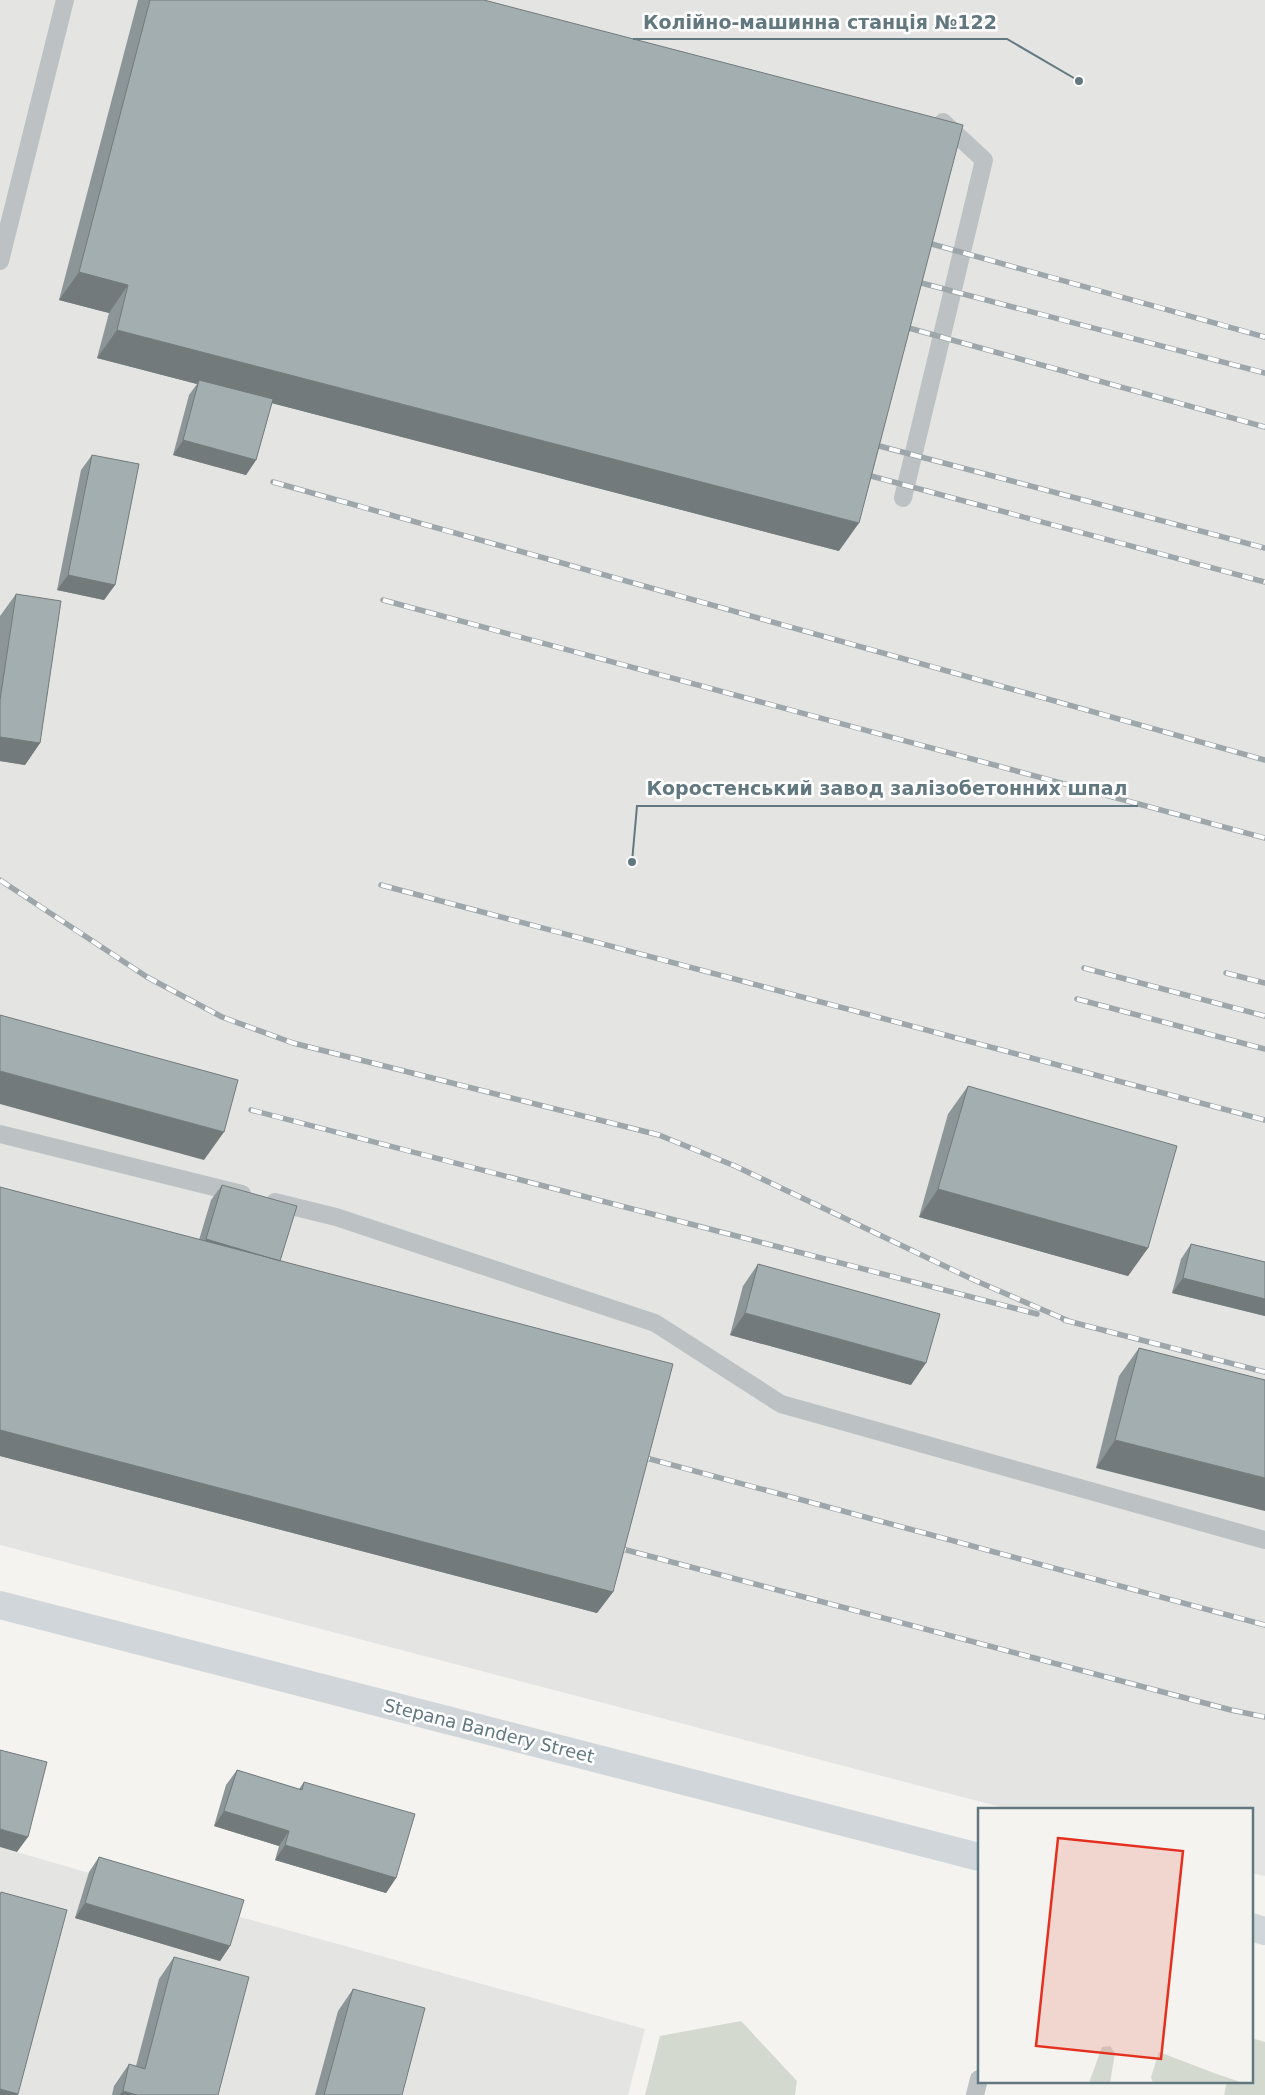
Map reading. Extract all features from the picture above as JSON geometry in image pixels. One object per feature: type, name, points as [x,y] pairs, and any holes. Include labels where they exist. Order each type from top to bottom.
[{"type":"street","name":"Stepana Bandery Street","points":[[0,1605],[978,1857]]},
{"type":"street","points":[[1252,1927],[1265,1931]]},
{"type":"lane","points":[[0,261],[65,0]]},
{"type":"lane","points":[[903,498],[984,160],[943,122],[924,117]]},
{"type":"lane","points":[[0,1134],[336,1217],[655,1323],[780,1404],[1265,1540]]},
{"type":"lane","points":[[975,2095],[978,2082]]},
{"type":"shaded area","points":[[0,0],[1265,0],[1265,1876],[1252,1873],[1252,1808],[1004,1808],[0,1545]]},
{"type":"shaded area","points":[[0,1847],[233,1915],[645,2029],[628,2095],[0,2095]]},
{"type":"shaded area","points":[[741,2021],[797,2081],[795,2095],[645,2095],[660,2036]]},
{"type":"shaded area","points":[[1252,2038],[1265,2042],[1265,2095],[1224,2095],[1227,2082],[1252,2082]]},
{"type":"building","points":[[150,0],[484,0],[963,125],[859,523],[117,330],[128,285],[79,272]]},
{"type":"building","points":[[199,380],[273,399],[256,460],[183,440]]},
{"type":"building","points":[[92,455],[139,464],[115,585],[68,575]]},
{"type":"building","points":[[16,594],[61,601],[40,743],[0,737],[0,700]]},
{"type":"building","points":[[0,1015],[238,1080],[224,1132],[0,1071]]},
{"type":"building","points":[[968,1086],[1177,1146],[1148,1248],[938,1189]]},
{"type":"building","points":[[222,1185],[297,1206],[280,1261],[206,1239]]},
{"type":"building","points":[[0,1187],[673,1364],[613,1592],[0,1430]]},
{"type":"building","points":[[1191,1244],[1265,1262],[1265,1299],[1183,1278]]},
{"type":"building","points":[[758,1264],[940,1314],[926,1363],[745,1313]]},
{"type":"building","points":[[1139,1348],[1265,1380],[1265,1478],[1115,1440]]},
{"type":"building","points":[[0,1750],[47,1762],[28,1837],[0,1829]]},
{"type":"building","points":[[237,1770],[302,1790],[304,1782],[415,1814],[396,1878],[285,1845],[289,1831],[224,1811]]},
{"type":"building","points":[[99,1857],[244,1900],[230,1946],[85,1903]]},
{"type":"building","points":[[1,1892],[67,1910],[18,2094],[0,2089]]},
{"type":"building","points":[[174,1957],[249,1977],[218,2095],[137,2095],[123,2091],[129,2064],[145,2069]]},
{"type":"building","points":[[353,1989],[425,2008],[402,2095],[324,2095]]},
{"type":"railway","points":[[921,241],[1265,337]]},
{"type":"railway","points":[[910,280],[1265,373]]},
{"type":"railway","points":[[898,325],[1265,427]]},
{"type":"railway","points":[[868,443],[1265,548]]},
{"type":"railway","points":[[860,473],[1265,582]]},
{"type":"railway","points":[[273,482],[1265,760]]},
{"type":"railway","points":[[383,600],[1265,838]]},
{"type":"railway","points":[[0,880],[147,977],[222,1017],[293,1043],[659,1135],[735,1166],[974,1280],[1071,1322]]},
{"type":"railway","points":[[381,885],[1265,1120]]},
{"type":"railway","points":[[1084,968],[1265,1016]]},
{"type":"railway","points":[[1226,973],[1265,983]]},
{"type":"railway","points":[[1077,999],[1265,1049]]},
{"type":"railway","points":[[251,1110],[1037,1314]]},
{"type":"railway","points":[[1064,1320],[1265,1372]]},
{"type":"railway","points":[[639,1456],[1265,1625]]},
{"type":"railway","points":[[615,1547],[1231,1710],[1265,1717]]},
{"type":"place","name":"Колійно-машинна станція №122","points":[[1079,81]]},
{"type":"place","name":"Коростенський завод залізобетонних шпал","points":[[632,862]]}]
